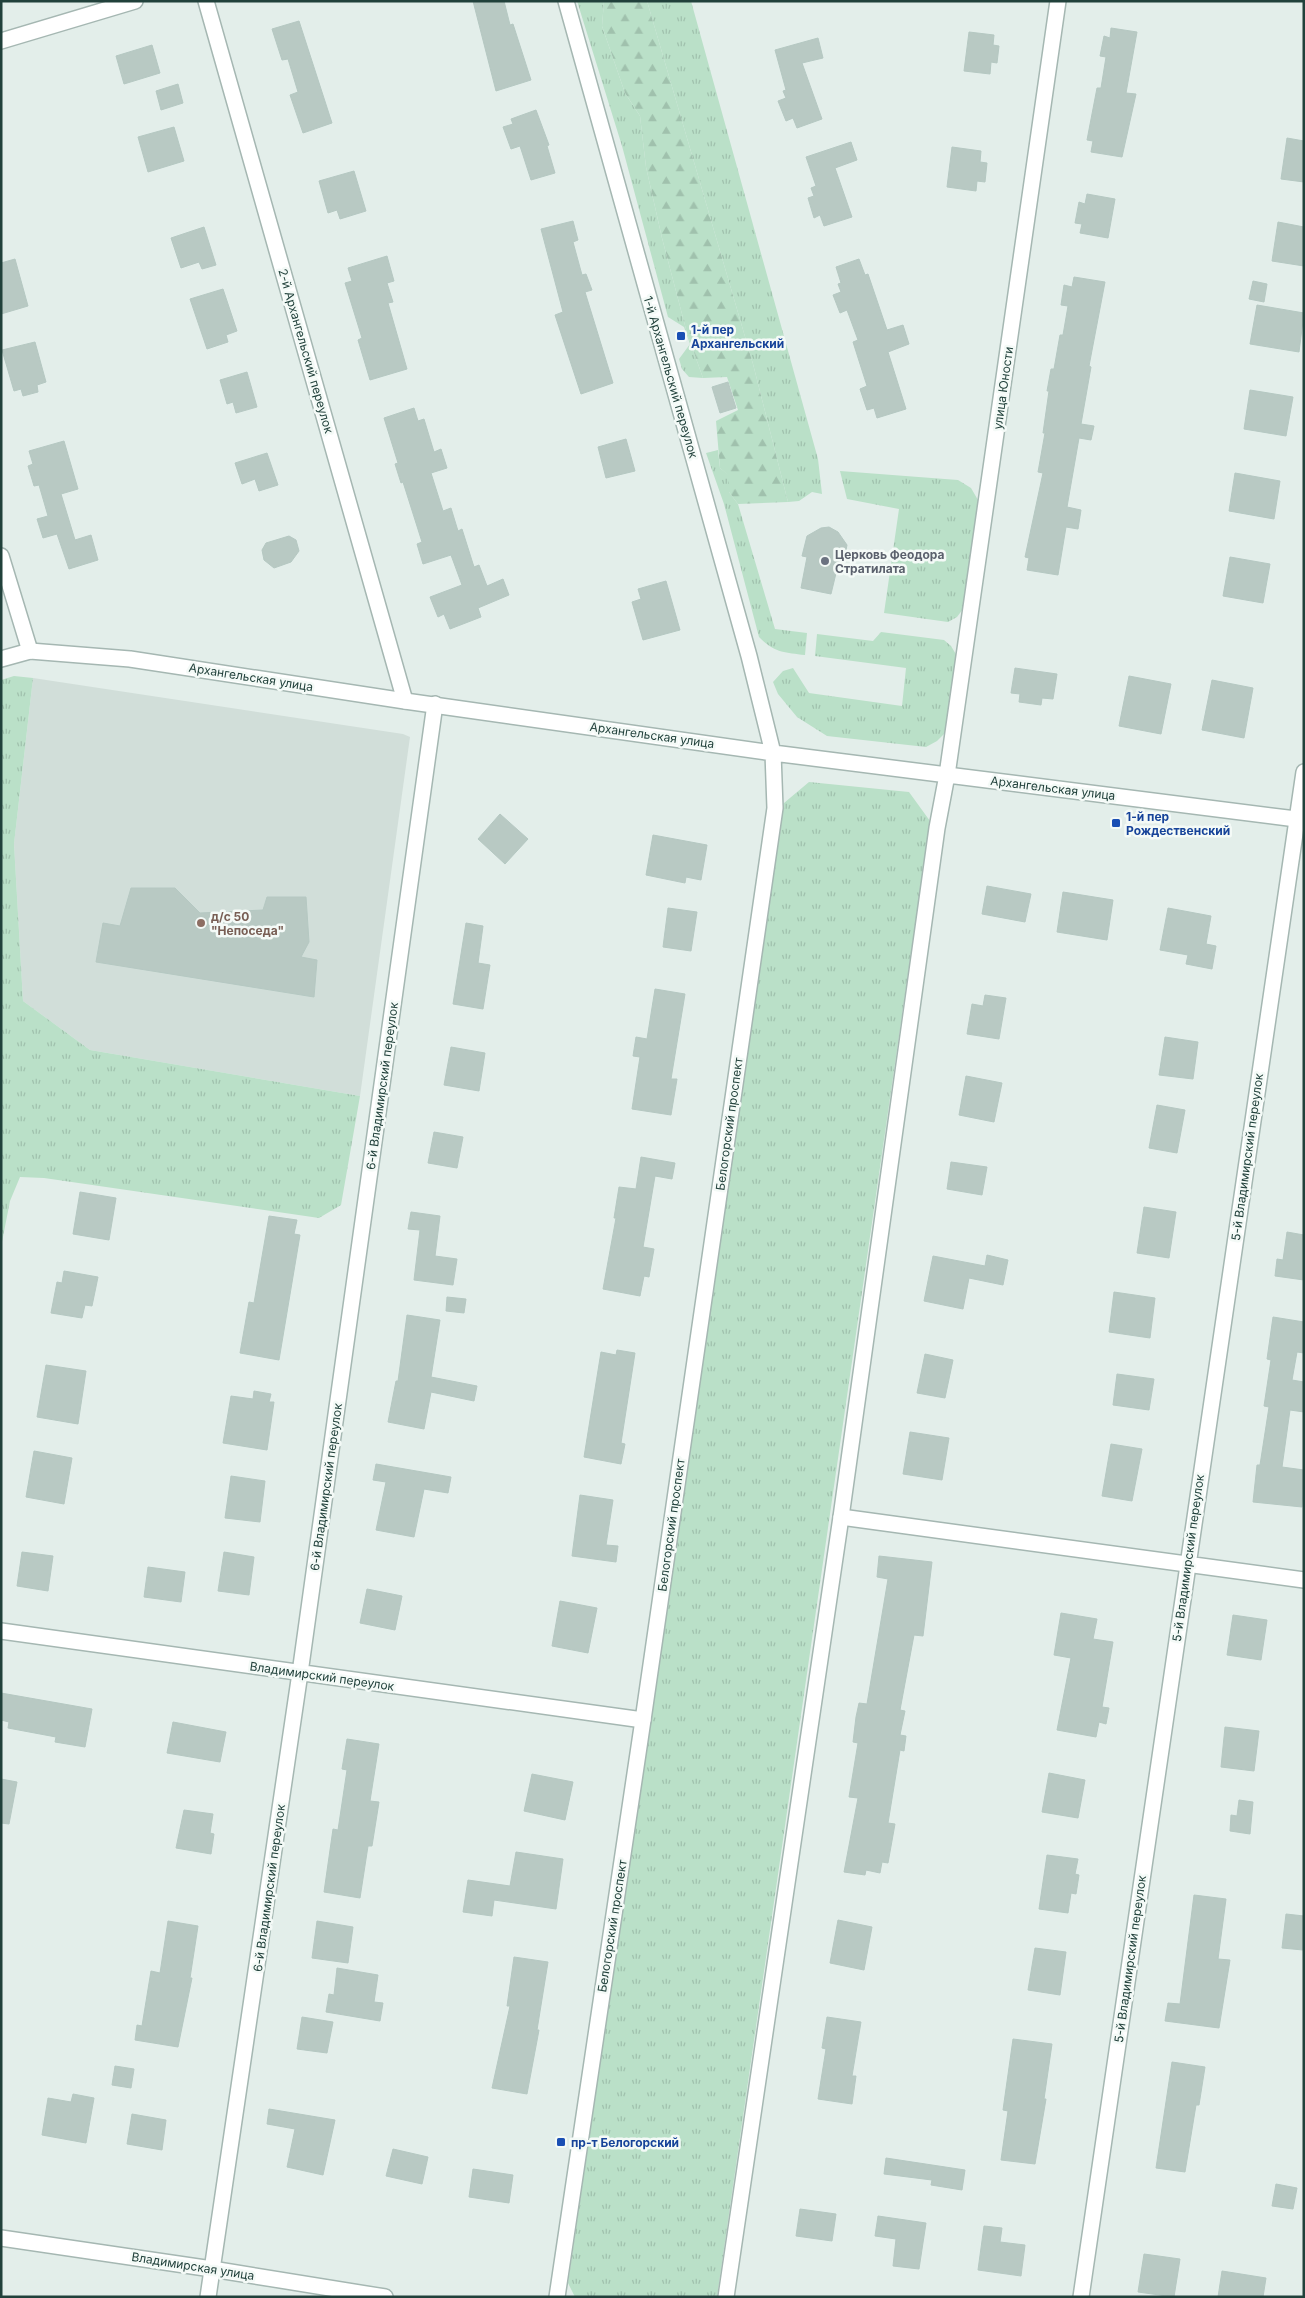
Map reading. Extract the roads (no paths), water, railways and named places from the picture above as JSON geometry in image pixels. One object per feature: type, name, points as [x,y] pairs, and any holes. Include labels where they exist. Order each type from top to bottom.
[{"type":"street","points":[[1,41],[134,1]]},
{"type":"street","name":"2-й Архангельский переулок","points":[[206,1],[405,701]]},
{"type":"street","name":"1-й Архангельский переулок","points":[[566,1],[749,656],[774,753]]},
{"type":"street","name":"улица Юности","points":[[947,775],[1058,1]]},
{"type":"street","points":[[1,556],[30,652]]},
{"type":"street","name":"Архангельская улица","points":[[1,659],[30,652],[130,658],[405,701],[774,753],[1300,820]]},
{"type":"street","name":"6-й Владимирский переулок","points":[[208,2297],[300,1673],[435,704]]},
{"type":"street","name":"Белогорский проспект","points":[[557,2297],[643,1720],[775,808],[774,753]]},
{"type":"street","name":"5-й Владимирский переулок","points":[[1082,2297],[1188,1563],[1300,820],[1304,772]]},
{"type":"street","points":[[726,2297],[840,1517],[937,828],[947,775]]},
{"type":"street","points":[[840,1517],[1304,1580]]},
{"type":"street","name":"Владимирский переулок","points":[[1,1631],[643,1720]]},
{"type":"street","name":"Владимирская улица","points":[[1,2238],[385,2297]]},
{"type":"place","name":"1-й пер Архангельский","points":[[681,336]]},
{"type":"place","name":"Церковь Феодора Стратилата","points":[[825,561]]},
{"type":"place","name":"1-й пер Рождественский","points":[[1116,823]]},
{"type":"place","name":"д/с 50 \"Непоседа\"","points":[[201,923]]},
{"type":"place","name":"пр-т Белогорский","points":[[561,2142]]}]
